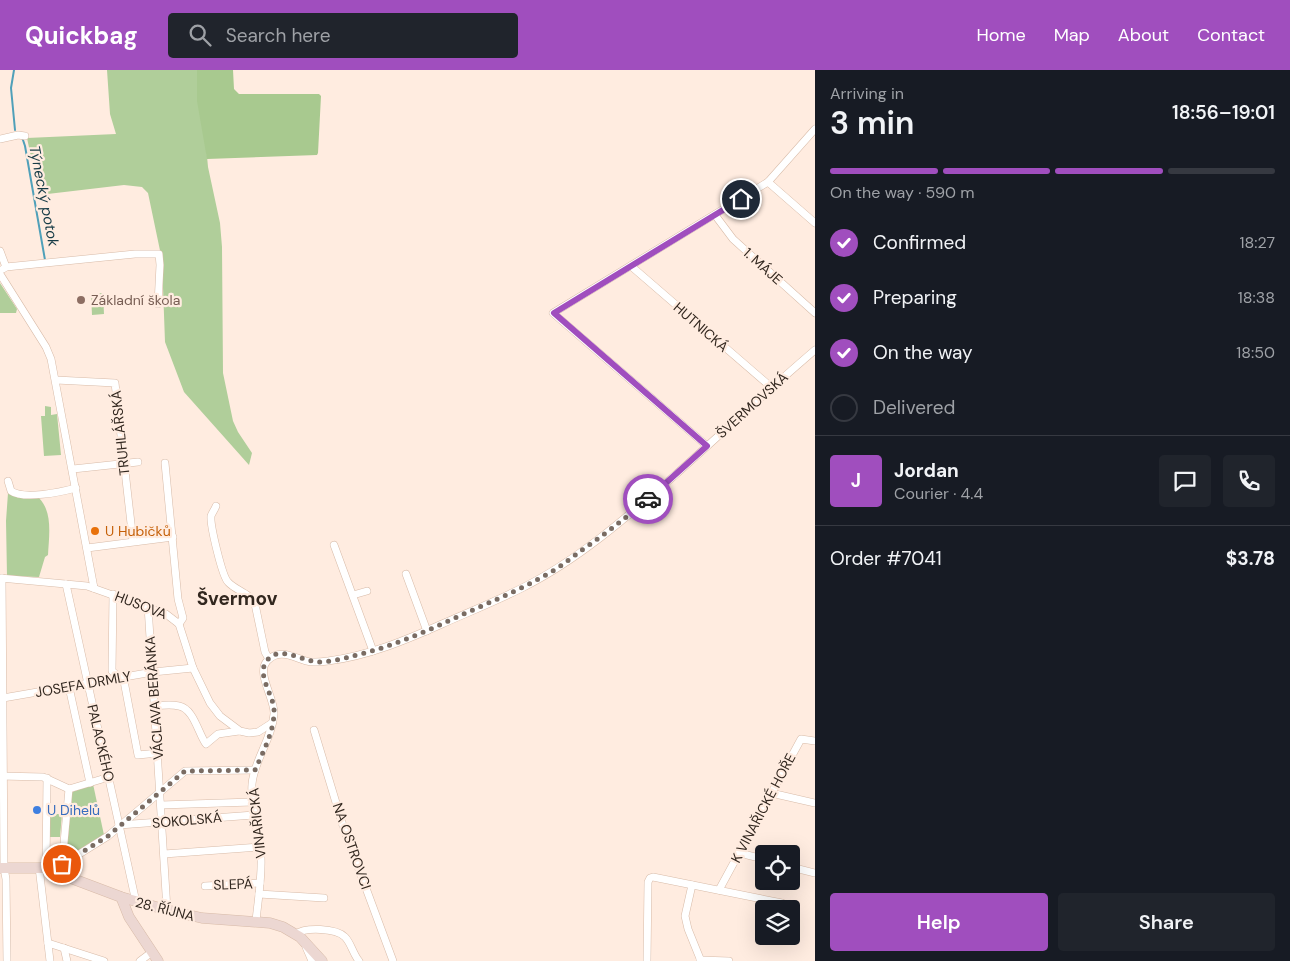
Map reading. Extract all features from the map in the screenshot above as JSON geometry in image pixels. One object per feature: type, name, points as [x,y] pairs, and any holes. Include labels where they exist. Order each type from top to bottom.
[{"type":"main road","name":"28. ŘÍJNA","points":[[2,868],[46,869],[121,897],[168,910],[202,918],[256,921],[283,928],[296,934],[322,961]]},
{"type":"main road","points":[[121,897],[129,916],[155,957]]},
{"type":"street","points":[[707,446],[554,313],[768,182],[815,129]]},
{"type":"street","points":[[0,139],[18,135],[25,136]]},
{"type":"street","points":[[808,138],[815,144]]},
{"type":"street","points":[[768,182],[815,223]]},
{"type":"street","name":"1. MÁJE","points":[[715,215],[732,239],[815,313]]},
{"type":"street","points":[[0,251],[3,268],[135,254],[159,254],[158,304]]},
{"type":"street","name":"HUTNICKÁ","points":[[631,266],[771,387]]},
{"type":"street","points":[[0,274],[52,359],[94,588]]},
{"type":"street","name":"ŠVERMOVSKÁ","points":[[427,631],[522,588],[554,571],[608,532],[635,511],[771,387],[815,350]]},
{"type":"street","name":"TRUHLÁŘSKÁ","points":[[56,380],[115,383],[133,541]]},
{"type":"street","points":[[73,470],[138,462]]},
{"type":"street","points":[[164,463],[178,599],[183,618],[179,624]]},
{"type":"street","points":[[8,481],[11,491],[18,494],[50,494],[76,488]]},
{"type":"street","points":[[216,506],[211,516],[222,569],[227,582],[252,598],[255,604],[265,652],[269,659],[275,655],[287,654],[305,660],[326,662],[373,651],[427,631],[406,574]]},
{"type":"street","points":[[87,548],[173,537]]},
{"type":"street","points":[[334,545],[373,651]]},
{"type":"street","points":[[1,578],[3,698],[1,776],[2,868],[6,879],[7,961]]},
{"type":"street","name":"HUSOVA","points":[[1,578],[94,588],[166,614],[179,624],[193,668],[210,703],[224,720],[240,731]]},
{"type":"street","name":"PALACKÉHO","points":[[66,584],[136,902]]},
{"type":"street","points":[[353,595],[367,591]]},
{"type":"street","points":[[113,594],[112,671],[124,681],[138,755],[158,753]]},
{"type":"street","name":"VÁCLAVA BERÁNKA","points":[[148,606],[168,910]]},
{"type":"street","name":"VINAŘICKÁ","points":[[256,921],[260,883],[260,847],[252,802],[252,782],[268,740],[274,712],[264,674],[264,668],[269,659]]},
{"type":"street","name":"JOSEFA DRMLY","points":[[3,698],[152,672],[193,668]]},
{"type":"street","points":[[69,687],[90,783]]},
{"type":"street","points":[[155,706],[176,705],[184,707],[192,715],[206,744],[218,734],[240,731],[258,732],[272,723]]},
{"type":"street","name":"NA OSTROVCI","points":[[314,730],[344,829],[393,961]]},
{"type":"street","name":"K VINAŘICKÉ HOŘE","points":[[719,890],[800,739],[815,740]]},
{"type":"street","points":[[46,869],[62,864],[102,840],[185,771],[255,770]]},
{"type":"street","points":[[1,776],[47,778],[69,789],[109,777]]},
{"type":"street","points":[[47,778],[46,869],[50,961]]},
{"type":"street","points":[[62,864],[69,789]]},
{"type":"street","points":[[771,793],[815,803]]},
{"type":"street","points":[[161,806],[252,802]]},
{"type":"street","name":"SOKOLSKÁ","points":[[120,825],[254,815]]},
{"type":"street","points":[[164,854],[260,847]]},
{"type":"street","points":[[739,853],[755,857]]},
{"type":"street","points":[[800,869],[815,873]]},
{"type":"street","points":[[647,961],[648,882],[650,878],[657,876],[767,900]]},
{"type":"street","name":"SLEPÁ","points":[[205,886],[260,883]]},
{"type":"street","points":[[692,885],[685,916],[700,960],[729,961]]},
{"type":"street","points":[[259,894],[324,898]]},
{"type":"street","points":[[296,934],[308,929],[340,934],[346,938],[359,961]]},
{"type":"street","points":[[304,942],[312,961]]},
{"type":"street","points":[[48,943],[104,961]]},
{"type":"street","points":[[64,948],[67,961]]},
{"type":"street","points":[[140,961],[155,957]]},
{"type":"green space","points":[[107,70],[199,70],[208,167],[220,223],[222,247],[223,373],[233,421],[252,453],[249,465],[184,392],[165,342],[162,260],[148,193],[142,187],[124,185],[39,195],[27,138],[116,134],[110,114]]},
{"type":"green space","points":[[197,70],[233,70],[234,89],[239,94],[319,94],[321,96],[317,155],[207,159],[197,101]]},
{"type":"green space","points":[[0,283],[17,309],[16,313],[0,313]]},
{"type":"green space","points":[[103,293],[104,314],[92,315],[91,294]]},
{"type":"green space","points":[[45,406],[51,407],[51,415],[57,414],[61,455],[44,456],[41,416],[45,416]]},
{"type":"green space","points":[[8,493],[19,498],[39,498],[46,510],[49,525],[48,555],[45,557],[39,577],[7,576],[6,521]]},
{"type":"green space","points":[[93,784],[104,835],[66,859],[72,792]]},
{"type":"green space","points":[[49,814],[62,814],[60,837],[49,837]]},
{"type":"waterway","name":"Týnecký potok","points":[[14,70],[11,88],[15,130]]},
{"type":"waterway","name":"Týnecký potok","points":[[22,137],[45,260]]},
{"type":"way so far","points":[[62,864],[108,836],[185,771],[255,770],[268,740],[274,712],[265,681],[264,668],[266,662],[275,655],[287,654],[312,662],[326,662],[373,651],[427,631],[522,588],[554,571],[608,532],[648,499]]},
{"type":"place","name":"Základní škola","points":[[81,300]]},
{"type":"place","name":"U Hubičků","points":[[95,531]]},
{"type":"place","name":"U Dihelů","points":[[37,810]]},
{"type":"district","name":"Švermov","points":[[237,598]]},
{"type":"route","points":[[648,499],[707,446],[554,313],[741,199]]}]
